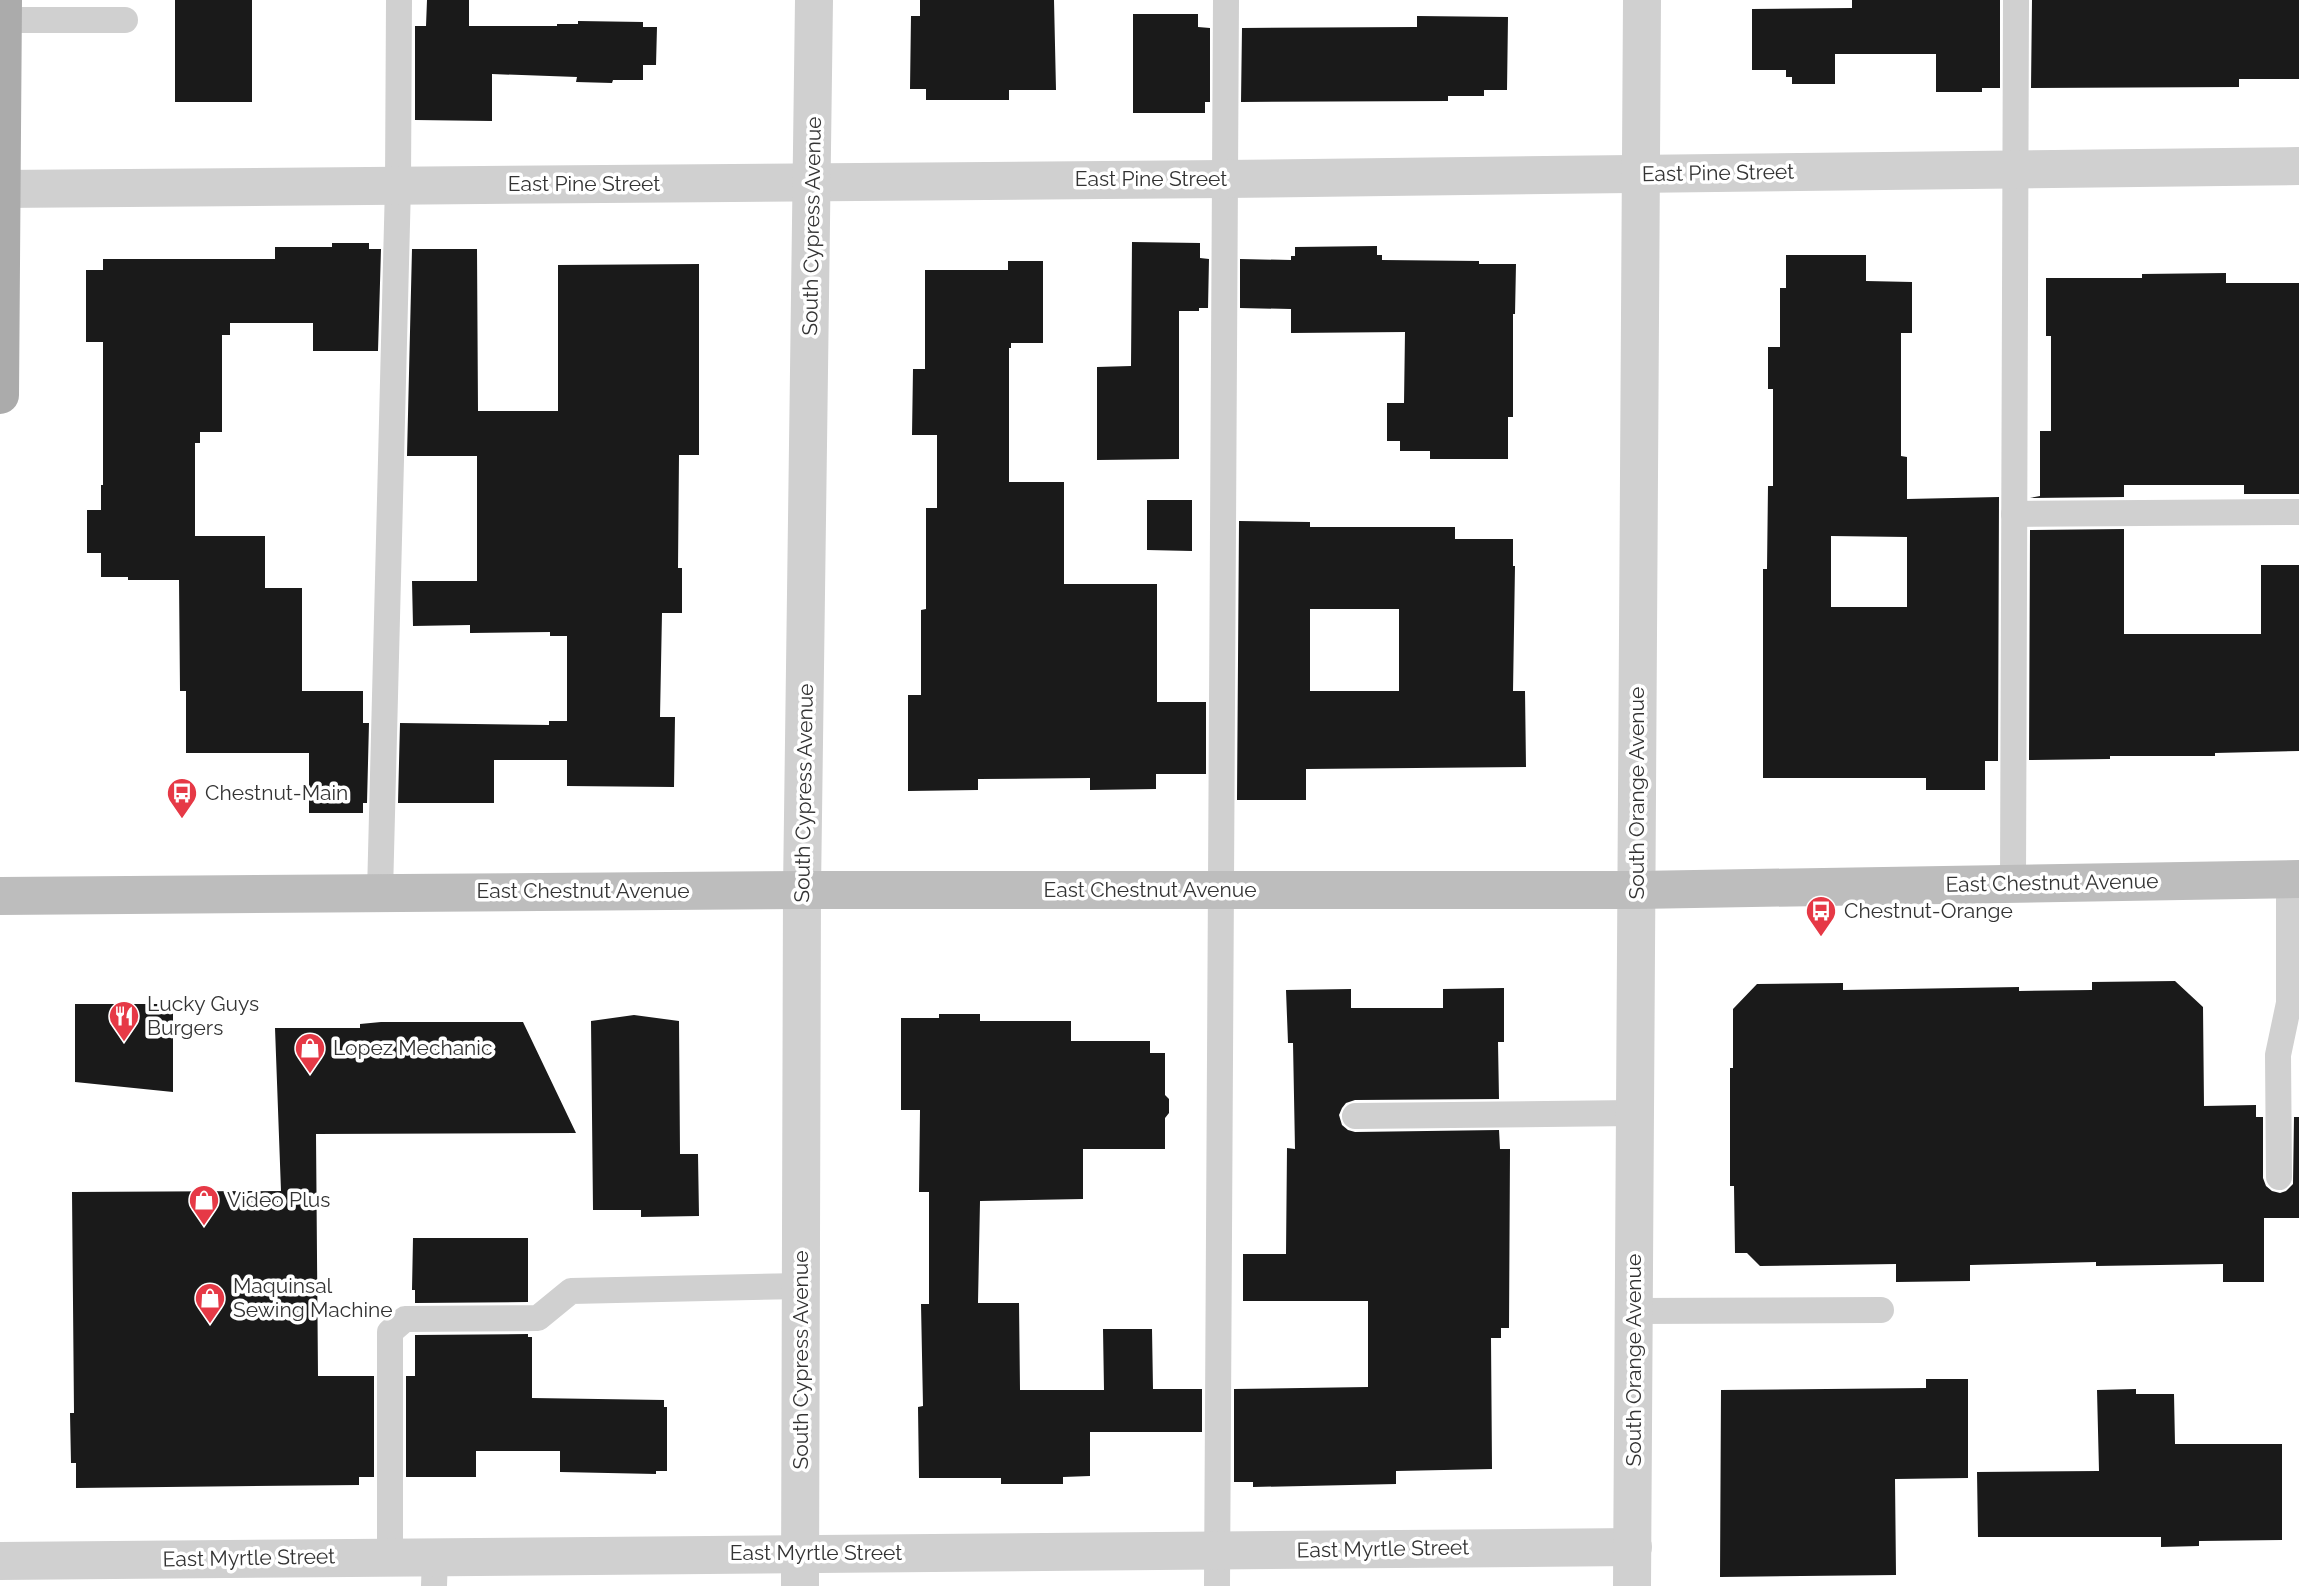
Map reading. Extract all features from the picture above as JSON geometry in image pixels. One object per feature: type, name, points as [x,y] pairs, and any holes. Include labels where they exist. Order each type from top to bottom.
[{"type":"main road","points":[[0,395],[3,10]]},
{"type":"street","name":"South Cypress Avenue","points":[[800,1570],[802,890],[814,0]]},
{"type":"street","name":"South Orange Avenue","points":[[1632,1586],[1642,0]]},
{"type":"street","name":"East Pine Street","points":[[2,189],[1224,179],[2299,166]]},
{"type":"street","name":"East Chestnut Avenue","points":[[0,895],[802,890],[1637,890],[2294,879]]},
{"type":"street","name":"East Myrtle Street","points":[[0,1561],[390,1557],[434,1572],[1217,1568],[1633,1546]]},
{"type":"lane","points":[[380,893],[398,185],[399,0]]},
{"type":"lane","points":[[1217,1568],[1226,0]]},
{"type":"lane","points":[[2013,884],[2016,0]]},
{"type":"lane","points":[[3,10],[125,20]]},
{"type":"lane","points":[[2014,514],[2299,512]]},
{"type":"lane","points":[[2279,1177],[2278,1055],[2288,1003],[2294,879]]},
{"type":"lane","points":[[1355,1116],[1635,1113]]},
{"type":"lane","points":[[390,1557],[390,1332],[405,1319],[538,1318],[571,1291],[801,1286]]},
{"type":"lane","points":[[1634,1311],[1881,1310]]},
{"type":"building","points":[[175,0],[252,0],[252,102],[175,102]]},
{"type":"building","points":[[427,0],[469,0],[469,26],[557,26],[578,24],[578,21],[643,22],[643,27],[657,27],[656,65],[643,65],[643,80],[613,80],[612,83],[576,82],[577,77],[492,74],[492,121],[415,120],[415,26],[426,26]]},
{"type":"building","points":[[920,0],[1054,0],[1056,90],[1009,90],[1009,100],[926,100],[926,89],[910,89],[911,16],[920,16]]},
{"type":"building","points":[[1852,0],[2000,0],[2000,88],[1982,88],[1982,92],[1936,92],[1936,54],[1835,54],[1835,84],[1792,84],[1792,77],[1786,77],[1786,70],[1752,70],[1752,9],[1852,8]]},
{"type":"building","points":[[2032,0],[2299,0],[2299,79],[2239,79],[2239,87],[2031,88]]},
{"type":"building","points":[[1133,14],[1198,14],[1198,27],[1210,28],[1210,102],[1205,102],[1205,113],[1133,113]]},
{"type":"building","points":[[1417,16],[1508,17],[1507,90],[1484,90],[1484,96],[1448,96],[1448,101],[1241,102],[1242,28],[1417,27]]},
{"type":"building","points":[[1132,242],[1200,243],[1200,258],[1209,259],[1208,308],[1179,311],[1179,459],[1097,460],[1097,367],[1131,366]]},
{"type":"building","points":[[332,243],[369,243],[369,249],[381,249],[378,351],[313,351],[313,323],[230,323],[230,335],[222,335],[222,432],[200,432],[200,443],[195,443],[195,536],[265,536],[265,588],[302,588],[302,691],[363,691],[363,723],[369,723],[367,803],[363,803],[363,813],[309,813],[309,753],[186,753],[186,691],[180,691],[179,580],[101,577],[101,553],[87,553],[87,510],[101,510],[103,485],[103,342],[86,342],[86,270],[103,270],[103,259],[275,259],[275,247],[332,247]]},
{"type":"building","points":[[1377,246],[1377,255],[1382,255],[1382,260],[1516,264],[1513,417],[1508,417],[1508,459],[1430,459],[1430,451],[1400,451],[1400,441],[1387,441],[1387,403],[1404,403],[1405,332],[1291,333],[1291,309],[1240,308],[1240,259],[1291,260],[1291,256],[1295,256],[1295,247]]},
{"type":"building","points":[[412,249],[477,249],[478,411],[558,411],[558,265],[699,264],[699,455],[679,455],[678,568],[682,568],[682,613],[662,613],[660,717],[675,717],[674,787],[567,786],[567,760],[494,760],[494,803],[398,803],[400,723],[549,725],[549,721],[567,721],[567,636],[550,636],[550,632],[470,633],[470,625],[413,626],[412,581],[477,581],[477,456],[407,456]]},
{"type":"building","points":[[1786,255],[1866,255],[1866,281],[1912,282],[1912,333],[1901,333],[1901,456],[1907,457],[1907,499],[1999,497],[1998,761],[1985,761],[1985,790],[1926,790],[1926,778],[1763,778],[1763,569],[1767,569],[1768,486],[1773,486],[1773,389],[1768,389],[1768,347],[1780,347],[1780,288],[1786,288]],"holes":[[[1831,536],[1907,537],[1907,607],[1831,607]]]},
{"type":"building","points":[[1008,261],[1043,261],[1043,343],[1011,343],[1009,348],[1009,482],[1064,482],[1064,584],[1157,584],[1157,702],[1206,702],[1206,774],[1156,774],[1156,789],[1090,790],[1090,778],[978,779],[978,790],[908,791],[908,695],[921,695],[921,610],[926,609],[926,508],[937,508],[937,435],[912,435],[913,369],[925,369],[925,270],[1008,270]]},
{"type":"building","points":[[2226,273],[2226,283],[2299,283],[2299,494],[2244,494],[2244,485],[2124,485],[2124,497],[2030,498],[2040,496],[2040,431],[2051,431],[2051,336],[2046,336],[2046,278],[2142,278],[2142,274]]},
{"type":"building","points":[[1147,500],[1192,500],[1192,551],[1147,550]]},
{"type":"building","points":[[1239,521],[1310,522],[1310,527],[1455,527],[1455,539],[1513,539],[1513,691],[1525,691],[1526,767],[1306,769],[1306,800],[1237,800]],"holes":[[[1310,609],[1399,609],[1399,691],[1310,691]]]},
{"type":"building","points":[[2124,529],[2124,634],[2261,634],[2261,565],[2299,565],[2299,751],[2215,753],[2215,756],[2110,756],[2110,759],[2029,760],[2030,530]]},
{"type":"building","points":[[2175,981],[2203,1007],[2204,1106],[2256,1105],[2256,1117],[2263,1117],[2263,1178],[2272,1191],[2286,1191],[2293,1184],[2294,1117],[2299,1117],[2299,1218],[2264,1218],[2264,1282],[2223,1282],[2223,1264],[2096,1266],[2096,1262],[1970,1265],[1970,1281],[1896,1282],[1896,1264],[1760,1266],[1747,1253],[1735,1253],[1734,1186],[1730,1186],[1733,1009],[1757,984],[1843,983],[1843,990],[2019,987],[2019,991],[2092,990],[2092,982]]},
{"type":"building","points":[[1504,988],[1504,1042],[1498,1042],[1499,1099],[1355,1100],[1346,1103],[1339,1115],[1342,1125],[1355,1132],[1499,1130],[1500,1149],[1510,1149],[1509,1328],[1501,1328],[1501,1338],[1491,1338],[1492,1469],[1396,1471],[1396,1484],[1253,1487],[1253,1482],[1234,1482],[1234,1389],[1368,1387],[1368,1301],[1243,1301],[1243,1254],[1286,1254],[1287,1148],[1295,1149],[1293,1043],[1288,1043],[1286,990],[1351,989],[1351,1008],[1443,1008],[1443,989]]},
{"type":"building","name":"Lucky Guys Burgers","points":[[75,1004],[173,1004],[173,1092],[75,1082]]},
{"type":"building","points":[[939,1014],[980,1014],[980,1021],[1071,1021],[1071,1041],[1150,1041],[1150,1053],[1165,1053],[1165,1095],[1169,1099],[1169,1113],[1165,1118],[1165,1149],[1083,1149],[1083,1199],[980,1201],[978,1303],[1019,1303],[1020,1390],[1104,1390],[1103,1329],[1152,1329],[1153,1389],[1202,1389],[1202,1432],[1090,1432],[1090,1476],[1063,1477],[1063,1484],[1001,1484],[1001,1478],[919,1478],[918,1407],[923,1406],[921,1304],[929,1304],[929,1192],[919,1192],[920,1110],[901,1110],[901,1018],[939,1018]]},
{"type":"building","points":[[634,1015],[679,1021],[680,1154],[698,1154],[699,1216],[641,1217],[641,1210],[593,1210],[591,1021]]},
{"type":"building","points":[[523,1022],[576,1133],[316,1134],[318,1376],[374,1376],[374,1477],[359,1477],[359,1485],[76,1488],[76,1463],[71,1463],[70,1413],[74,1413],[72,1192],[281,1191],[275,1028],[360,1028],[360,1024]]},
{"type":"building","points":[[413,1238],[528,1238],[528,1302],[415,1303],[415,1290],[412,1290]]},
{"type":"building","points":[[528,1334],[528,1337],[532,1337],[532,1398],[664,1400],[664,1407],[667,1407],[667,1471],[656,1471],[656,1474],[560,1472],[560,1451],[476,1451],[476,1477],[406,1477],[406,1376],[415,1376],[415,1335]]},
{"type":"building","points":[[1926,1379],[1968,1379],[1968,1478],[1895,1479],[1896,1575],[1720,1577],[1721,1390],[1926,1388]]},
{"type":"building","points":[[2136,1389],[2136,1394],[2174,1394],[2175,1444],[2282,1444],[2282,1540],[2199,1541],[2199,1546],[2161,1547],[2161,1537],[1978,1537],[1977,1472],[2099,1471],[2097,1390]]},
{"type":"place","name":"Chestnut-Main","points":[[182,820]]},
{"type":"place","name":"Chestnut-Orange","points":[[1821,938]]},
{"type":"place","name":"Lucky Guys Burgers","points":[[124,1043]]},
{"type":"place","name":"Lopez Mechanic","points":[[310,1075]]},
{"type":"place","name":"Video Plus","points":[[204,1227]]},
{"type":"place","name":"Maquinsal Sewing Machine","points":[[210,1325]]}]
